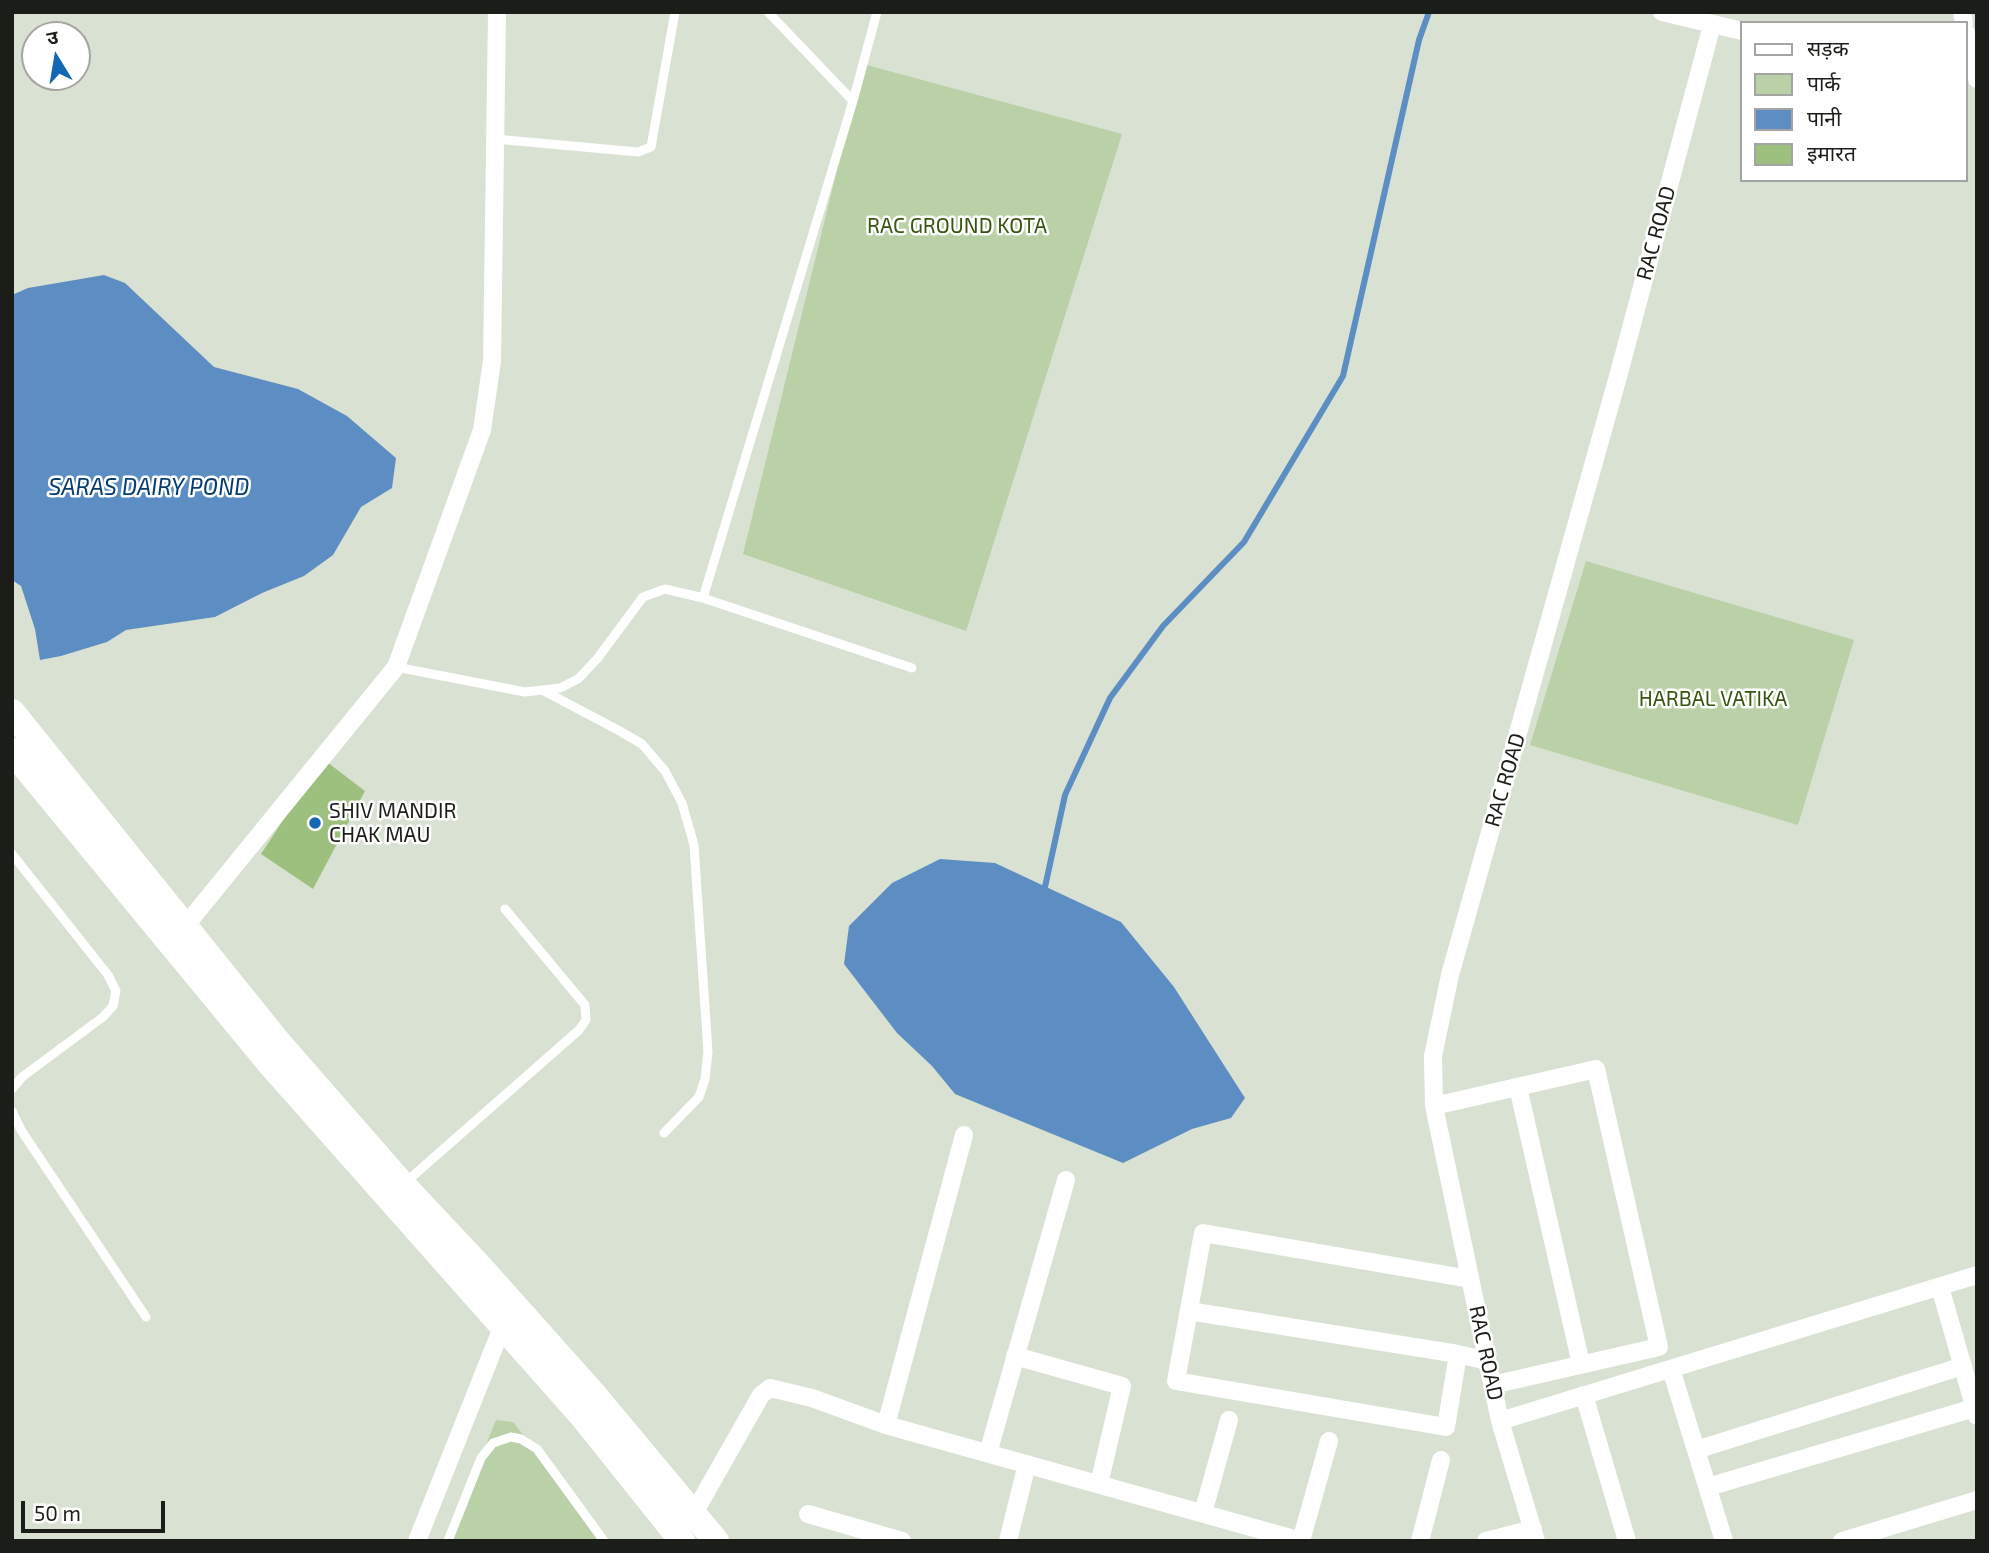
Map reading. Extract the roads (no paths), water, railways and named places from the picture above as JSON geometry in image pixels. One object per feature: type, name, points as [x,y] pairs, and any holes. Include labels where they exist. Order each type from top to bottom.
[{"type":"street","points":[[186,925],[396,667],[482,430],[492,361],[497,12]]},
{"type":"street","points":[[1661,12],[1741,31]]},
{"type":"street","name":"RAC ROAD","points":[[1534,1535],[1492,1385],[1434,1106],[1433,1056],[1450,975],[1615,387],[1713,25]]},
{"type":"street","points":[[1968,41],[1977,77]]},
{"type":"street","points":[[12,712],[52,779],[271,1065],[503,1325],[583,1418],[682,1541]]},
{"type":"street","points":[[12,751],[52,779],[186,925],[278,1042],[402,1185],[542,1337],[716,1541]]},
{"type":"street","points":[[1434,1106],[1596,1069],[1659,1347],[1492,1385]]},
{"type":"street","points":[[1518,1087],[1581,1364]]},
{"type":"street","points":[[886,1425],[964,1135]]},
{"type":"street","points":[[988,1453],[1066,1180]]},
{"type":"street","points":[[1458,1354],[1446,1427],[1176,1381],[1203,1233],[1470,1279]]},
{"type":"street","points":[[1500,1421],[1977,1275]]},
{"type":"street","points":[[1708,1487],[1976,1412],[1940,1287]]},
{"type":"street","points":[[1189,1311],[1488,1361]]},
{"type":"street","points":[[417,1541],[503,1325]]},
{"type":"street","points":[[1015,1356],[1122,1386],[1099,1484]]},
{"type":"street","points":[[1696,1450],[1963,1366]]},
{"type":"street","points":[[1671,1369],[1724,1541]]},
{"type":"street","points":[[694,1513],[765,1390],[770,1388],[811,1398],[886,1425],[1301,1541],[1329,1441]]},
{"type":"street","points":[[1584,1395],[1627,1541]]},
{"type":"street","points":[[1203,1513],[1228,1420]]},
{"type":"street","points":[[1420,1541],[1441,1460]]},
{"type":"street","points":[[1008,1541],[1027,1464]]},
{"type":"street","points":[[1842,1541],[1977,1500]]},
{"type":"street","points":[[808,1514],[902,1541]]},
{"type":"street","points":[[1486,1541],[1534,1535]]},
{"type":"lane","points":[[495,139],[638,152],[651,147],[675,12]]},
{"type":"lane","points":[[768,12],[853,101]]},
{"type":"lane","points":[[703,598],[853,101],[877,12]]},
{"type":"lane","points":[[396,667],[525,692],[560,688],[578,679],[597,659],[643,597],[664,589],[703,598],[912,668]]},
{"type":"lane","points":[[544,691],[642,744],[665,771],[682,803],[694,845],[708,1052],[705,1079],[699,1097],[664,1133]]},
{"type":"lane","points":[[12,855],[108,975],[116,991],[113,1006],[103,1017],[22,1077],[12,1089]]},
{"type":"lane","points":[[402,1185],[579,1030],[586,1020],[585,1005],[505,909]]},
{"type":"lane","points":[[12,1111],[21,1130],[146,1317]]},
{"type":"lane","points":[[447,1541],[481,1458],[494,1443],[511,1437],[537,1448],[604,1541]]},
{"type":"water","name":"SARAS DAIRY POND","points":[[104,275],[125,283],[214,367],[298,389],[347,416],[396,458],[392,488],[361,507],[333,555],[304,576],[262,593],[215,617],[126,630],[107,642],[40,660],[35,629],[21,586],[12,580],[12,295],[28,288]]},
{"type":"water","points":[[940,859],[995,863],[1121,922],[1174,987],[1245,1098],[1231,1118],[1192,1129],[1123,1163],[955,1094],[932,1066],[897,1033],[844,964],[849,926],[892,883]]},
{"type":"waterway","points":[[1045,887],[1065,795],[1110,698],[1163,626],[1244,542],[1343,376],[1419,40],[1429,12]]},
{"type":"place","name":"SHIV MANDIR CHAK MAU","points":[[315,823]]},
{"type":"park label","name":"RAC GROUND KOTA","points":[[957,226]]},
{"type":"park label","name":"HARBAL VATIKA","points":[[1713,699]]}]
